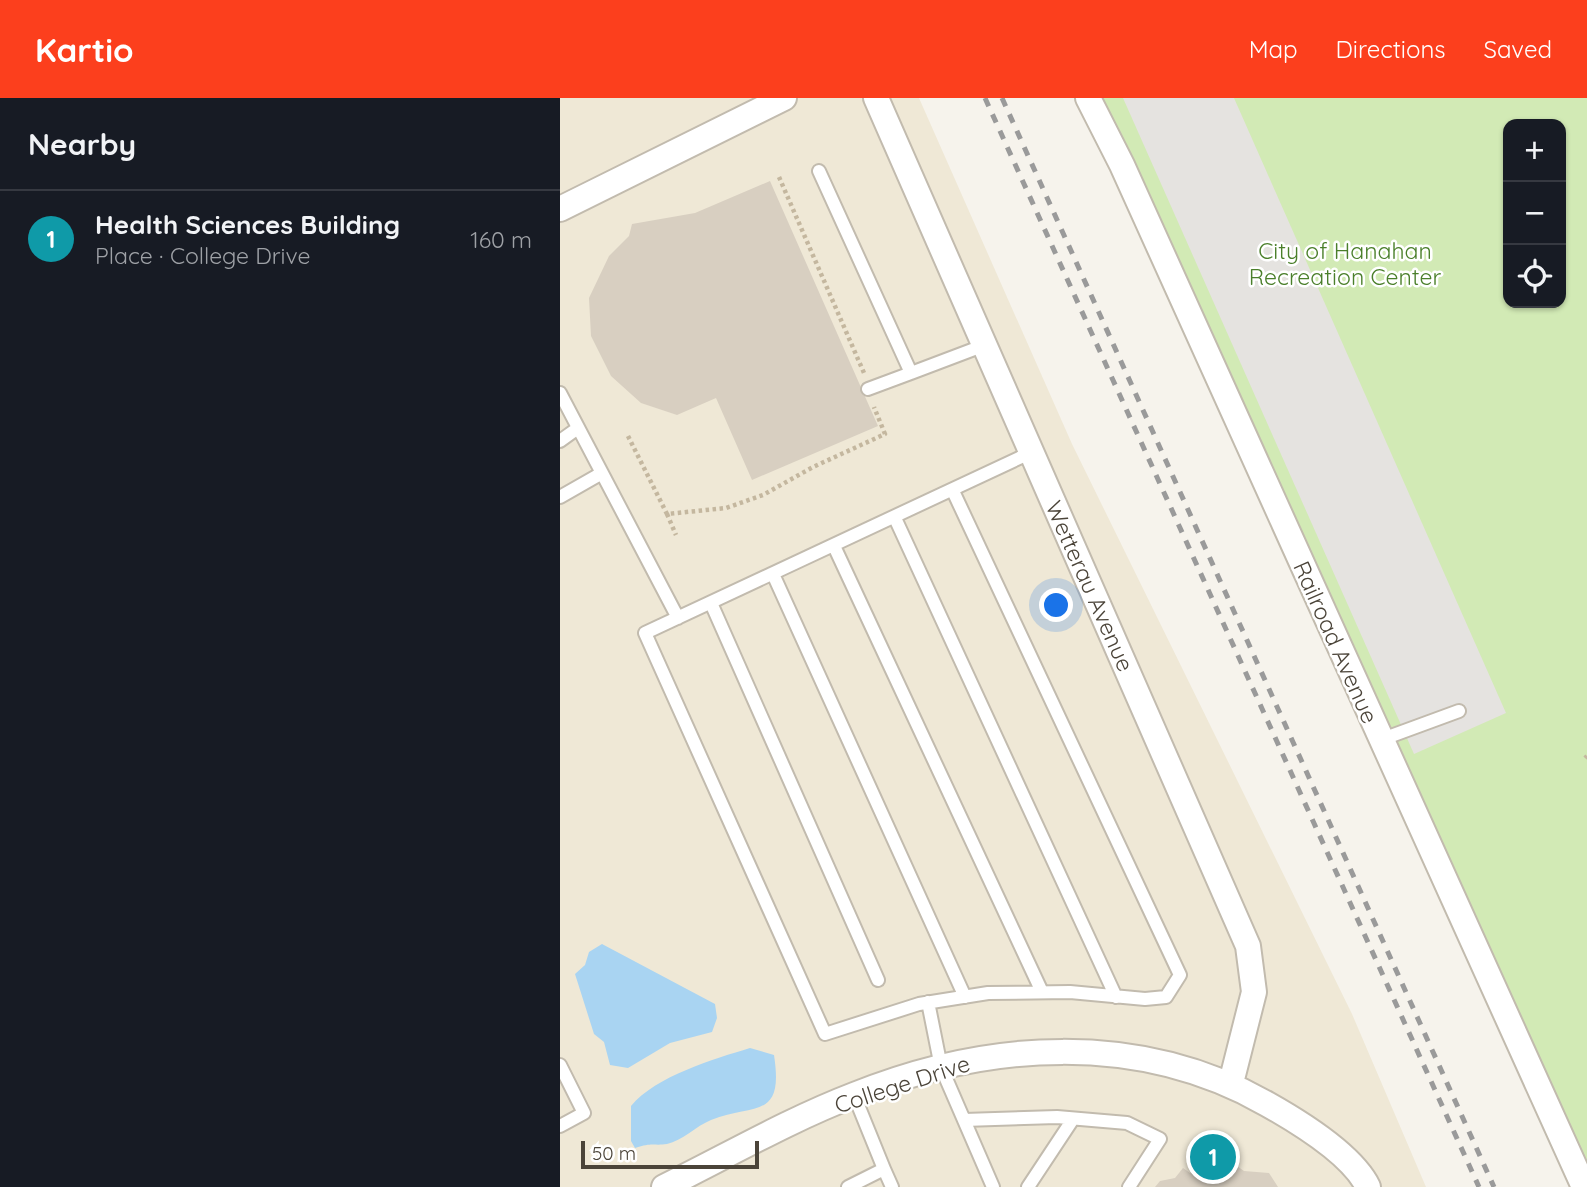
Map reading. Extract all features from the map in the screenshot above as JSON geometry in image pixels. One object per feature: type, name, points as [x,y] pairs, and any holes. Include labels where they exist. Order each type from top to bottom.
[{"type":"street","points":[[560,209],[783,98]]},
{"type":"street","name":"Wetterau Avenue","points":[[876,98],[1248,946],[1254,992],[1231,1083]]},
{"type":"street","name":"Railroad Avenue","points":[[1088,98],[1127,177],[1584,1187]]},
{"type":"street","name":"College Drive","points":[[664,1187],[854,1095],[941,1066],[1038,1052],[1098,1052],[1159,1060],[1231,1083],[1297,1121],[1361,1172],[1368,1187]]},
{"type":"lane","points":[[819,171],[911,373]]},
{"type":"lane","points":[[867,383],[911,373],[985,345]]},
{"type":"lane","points":[[560,393],[678,618]]},
{"type":"lane","points":[[560,441],[578,428]]},
{"type":"lane","points":[[953,491],[1180,975],[1166,996],[1042,992],[965,996],[928,1003],[825,1034],[645,633],[1032,452]]},
{"type":"lane","points":[[560,497],[602,473]]},
{"type":"lane","points":[[895,518],[1116,996]]},
{"type":"lane","points":[[834,546],[1042,992]]},
{"type":"lane","points":[[773,575],[965,996]]},
{"type":"lane","points":[[711,603],[878,980]]},
{"type":"lane","points":[[1380,740],[1459,710]]},
{"type":"lane","points":[[928,1003],[941,1066],[993,1187]]},
{"type":"lane","points":[[560,1065],[584,1114],[560,1126]]},
{"type":"lane","points":[[854,1095],[892,1187]]},
{"type":"lane","points":[[964,1120],[1073,1119],[1127,1124],[1160,1139],[1129,1187]]},
{"type":"lane","points":[[1028,1187],[1073,1119]]},
{"type":"lane","points":[[848,1187],[884,1169]]},
{"type":"path","points":[[779,177],[867,383]]},
{"type":"path","points":[[667,514],[726,508],[762,495],[813,467],[885,435],[874,407]]},
{"type":"path","points":[[628,436],[676,536]]},
{"type":"shaded area","points":[[560,98],[919,98],[1072,444],[1352,1014],[1426,1187],[560,1187]]},
{"type":"shaded area","points":[[1123,98],[1234,98],[1506,713],[1414,754]]},
{"type":"green space","name":"City of Hanahan Recreation Center","points":[[1088,98],[1587,98],[1587,1187]]},
{"type":"water","points":[[602,944],[715,1004],[717,1018],[712,1032],[670,1043],[628,1068],[610,1065],[604,1042],[594,1034],[575,974],[585,965],[589,952]]},
{"type":"water","points":[[750,1048],[774,1055],[775,1090],[770,1100],[763,1106],[711,1120],[673,1142],[635,1148],[631,1141],[631,1106],[642,1095],[686,1070]]},
{"type":"building","points":[[770,181],[878,426],[752,480],[716,398],[677,415],[641,403],[611,376],[591,336],[589,298],[609,256],[629,236],[632,224],[695,213]]},
{"type":"building","points":[[1209,1146],[1244,1171],[1269,1173],[1278,1187],[1155,1187],[1160,1181],[1175,1178],[1183,1168],[1190,1173]]},
{"type":"railway","points":[[985,98],[1479,1187]]},
{"type":"railway","points":[[1002,98],[1494,1187]]},
{"type":"place","name":"Health Sciences Building","points":[[1213,1157]]}]
